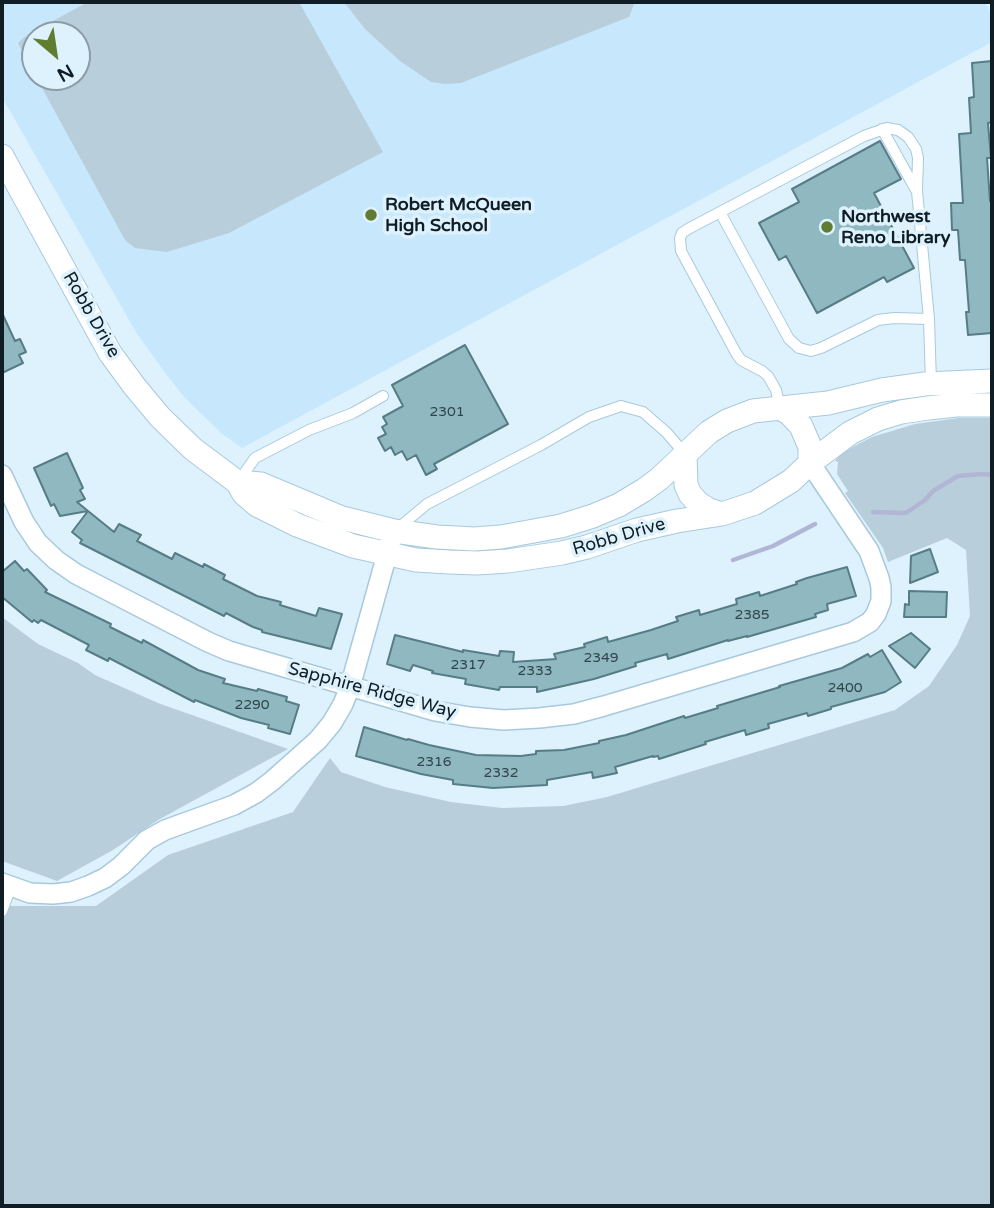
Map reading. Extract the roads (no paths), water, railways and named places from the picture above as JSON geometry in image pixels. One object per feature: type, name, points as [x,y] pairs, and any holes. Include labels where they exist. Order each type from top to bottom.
[{"type":"street","name":"Robb Drive","points":[[2,156],[110,353],[160,417],[220,471],[237,482],[250,500],[274,515],[319,535],[388,554],[416,560],[477,563],[540,557],[587,547],[658,525],[722,514],[768,496],[791,481],[850,433],[878,419],[928,408],[992,405]]},
{"type":"street","name":"Robb Drive","points":[[237,482],[261,484],[352,521],[394,531],[438,537],[501,537],[561,526],[593,516],[627,500],[659,479],[709,432],[753,411],[828,403],[882,390],[992,381]]},
{"type":"street","points":[[780,408],[802,426],[810,447],[810,463]]},
{"type":"street","points":[[685,454],[686,485],[690,494],[709,510],[722,514]]},
{"type":"street","name":"Sapphire Ridge Way","points":[[2,475],[24,522],[38,543],[55,560],[76,574],[229,651],[435,711],[505,720],[574,714],[863,627],[876,614],[881,601],[879,578],[869,551],[810,463]]},
{"type":"street","points":[[6,885],[30,893],[53,894],[88,886],[105,878],[147,841],[164,830],[234,805],[256,793],[318,740],[343,704],[350,687],[394,531]]},
{"type":"lane","points":[[780,408],[776,390],[768,376],[741,360],[736,353],[681,251],[682,233],[864,136],[887,128],[908,136],[918,158],[917,191],[929,319],[931,384],[928,408]]},
{"type":"lane","points":[[882,129],[917,191]]},
{"type":"lane","points":[[720,212],[789,339],[799,348],[811,351],[821,348],[878,320],[929,319]]},
{"type":"lane","points":[[237,482],[255,458],[309,429],[353,413],[383,397]]},
{"type":"lane","points":[[394,531],[427,504],[589,417],[621,406],[643,412],[667,433],[685,454]]},
{"type":"lane","points":[[2,911],[6,885]]},
{"type":"waterway","points":[[873,512],[906,513],[933,491],[958,476],[992,475]]},
{"type":"waterway","points":[[733,560],[773,546],[815,524]]},
{"type":"place","name":"Robert McQueen High School","points":[[371,215]]},
{"type":"place","name":"Northwest Reno Library","points":[[827,227]]}]
